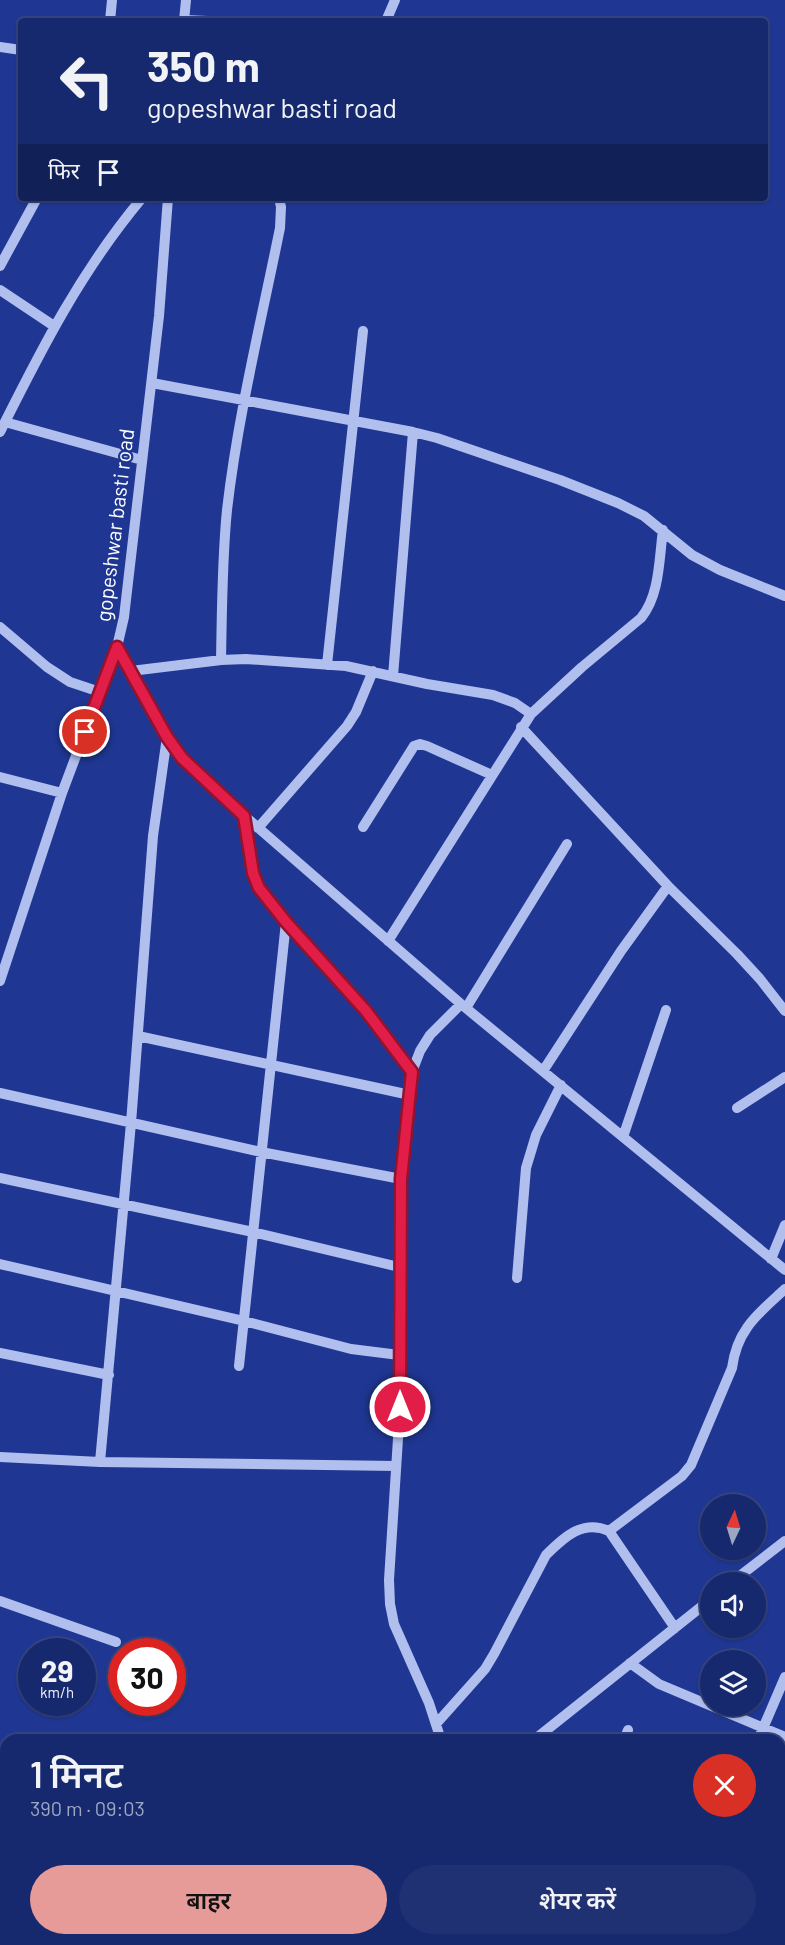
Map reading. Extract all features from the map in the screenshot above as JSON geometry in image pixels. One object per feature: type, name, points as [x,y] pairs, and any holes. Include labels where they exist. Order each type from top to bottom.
[{"type":"street","points":[[110,18],[112,0]]},
{"type":"street","points":[[184,18],[186,0]]},
{"type":"street","points":[[387,18],[395,0]]},
{"type":"street","points":[[0,46],[18,49]]},
{"type":"street","points":[[0,266],[35,201]]},
{"type":"street","points":[[140,201],[106,243],[54,326],[2,427],[142,460]]},
{"type":"street","name":"gopeshwar basti road","points":[[0,981],[62,793],[117,647],[124,617],[152,382],[168,201]]},
{"type":"street","points":[[221,660],[226,518],[245,399],[280,228],[280,201]]},
{"type":"street","points":[[0,290],[54,326]]},
{"type":"street","points":[[327,664],[363,331]]},
{"type":"street","points":[[152,382],[437,438],[618,503],[644,516],[692,555],[720,570],[785,596]]},
{"type":"street","points":[[393,676],[413,432]]},
{"type":"street","points":[[388,941],[531,714],[648,610],[654,597],[663,530]]},
{"type":"street","points":[[0,627],[62,677],[100,692]]},
{"type":"street","points":[[117,647],[167,737],[182,758],[202,779],[464,1006],[785,1270]]},
{"type":"street","points":[[131,671],[221,660],[266,659],[327,664],[505,698],[531,714]]},
{"type":"street","points":[[258,828],[347,726],[356,712],[373,671]]},
{"type":"street","points":[[521,727],[668,886],[737,954],[785,1011]]},
{"type":"street","points":[[100,1462],[117,1292],[153,836],[167,737]]},
{"type":"street","points":[[363,827],[414,746],[420,744],[427,746],[492,775]]},
{"type":"street","points":[[0,777],[62,793]]},
{"type":"street","points":[[244,816],[253,873],[259,888],[286,922],[366,1011],[412,1072]]},
{"type":"street","points":[[439,1734],[429,1703],[394,1624],[390,1604],[400,1407],[401,1179],[412,1072],[420,1051],[430,1035],[464,1006],[567,844]]},
{"type":"street","points":[[543,1071],[621,951],[668,886]]},
{"type":"street","points":[[239,1366],[286,922]]},
{"type":"street","points":[[623,1137],[666,1010]]},
{"type":"street","points":[[138,1036],[410,1095]]},
{"type":"street","points":[[737,1108],[785,1077]]},
{"type":"street","points":[[517,1278],[528,1160],[537,1135],[561,1085]]},
{"type":"street","points":[[0,1093],[261,1152],[401,1179]]},
{"type":"street","points":[[0,1178],[253,1232],[399,1267]]},
{"type":"street","points":[[771,1259],[785,1226]]},
{"type":"street","points":[[0,1264],[244,1321],[351,1349],[399,1355]]},
{"type":"street","points":[[609,1531],[682,1476],[692,1465],[732,1368],[734,1352],[740,1338],[748,1323],[785,1288]]},
{"type":"street","points":[[0,1353],[109,1375]]},
{"type":"street","points":[[0,1457],[100,1462],[396,1466]]},
{"type":"street","points":[[436,1724],[485,1669],[546,1555],[558,1543],[579,1529],[591,1526],[609,1531],[675,1628]]},
{"type":"street","points":[[745,1572],[785,1541]]},
{"type":"street","points":[[0,1601],[108,1639]]},
{"type":"street","points":[[541,1734],[700,1608]]},
{"type":"street","points":[[630,1663],[659,1684],[778,1734]]},
{"type":"street","points":[[760,1734],[785,1677]]},
{"type":"route","points":[[85,732],[117,647],[167,737],[182,758],[244,816],[253,873],[259,888],[286,922],[366,1011],[412,1072],[401,1179],[400,1407]]}]
